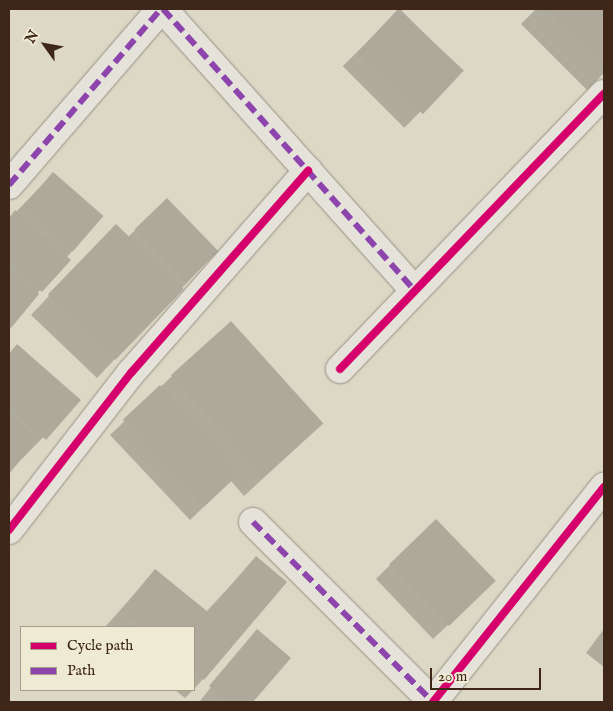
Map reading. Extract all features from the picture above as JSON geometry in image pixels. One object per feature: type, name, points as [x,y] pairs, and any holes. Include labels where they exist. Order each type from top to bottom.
[{"type":"street","points":[[9,186],[162,9],[414,290]]},
{"type":"street","points":[[340,369],[604,94]]},
{"type":"street","points":[[9,530],[131,374],[308,171]]},
{"type":"street","points":[[253,522],[433,702],[604,487]]},
{"type":"building","points":[[398,9],[464,70],[423,114],[357,53]]},
{"type":"building","points":[[544,9],[604,9],[604,70]]},
{"type":"building","points":[[53,172],[104,216],[73,251],[22,207]]},
{"type":"building","points":[[167,198],[218,251],[186,282],[135,229]]},
{"type":"building","points":[[15,210],[71,260],[42,292],[9,262],[9,218]]},
{"type":"building","points":[[116,224],[184,289],[116,360],[48,294]]},
{"type":"building","points":[[9,268],[39,294],[11,328],[9,327]]},
{"type":"building","points":[[231,321],[323,424],[263,478],[171,375]]},
{"type":"building","points":[[17,344],[81,400],[46,440],[9,407],[9,354]]},
{"type":"building","points":[[160,385],[241,472],[204,507],[123,420]]},
{"type":"building","points":[[9,414],[38,438],[9,474]]},
{"type":"building","points":[[436,519],[496,581],[449,626],[389,564]]},
{"type":"building","points":[[256,556],[287,582],[204,680],[195,672],[195,626],[141,626],[121,610],[155,569],[208,612]]},
{"type":"building","points":[[257,629],[291,658],[253,702],[229,702],[209,686]]},
{"type":"marked path","points":[[9,185],[161,9]]},
{"type":"marked path","points":[[163,9],[414,290]]},
{"type":"marked path","points":[[253,522],[433,702]]},
{"type":"cycle path","points":[[340,369],[604,94]]},
{"type":"cycle path","points":[[9,530],[131,373],[308,171]]},
{"type":"cycle path","points":[[433,702],[604,487]]}]
